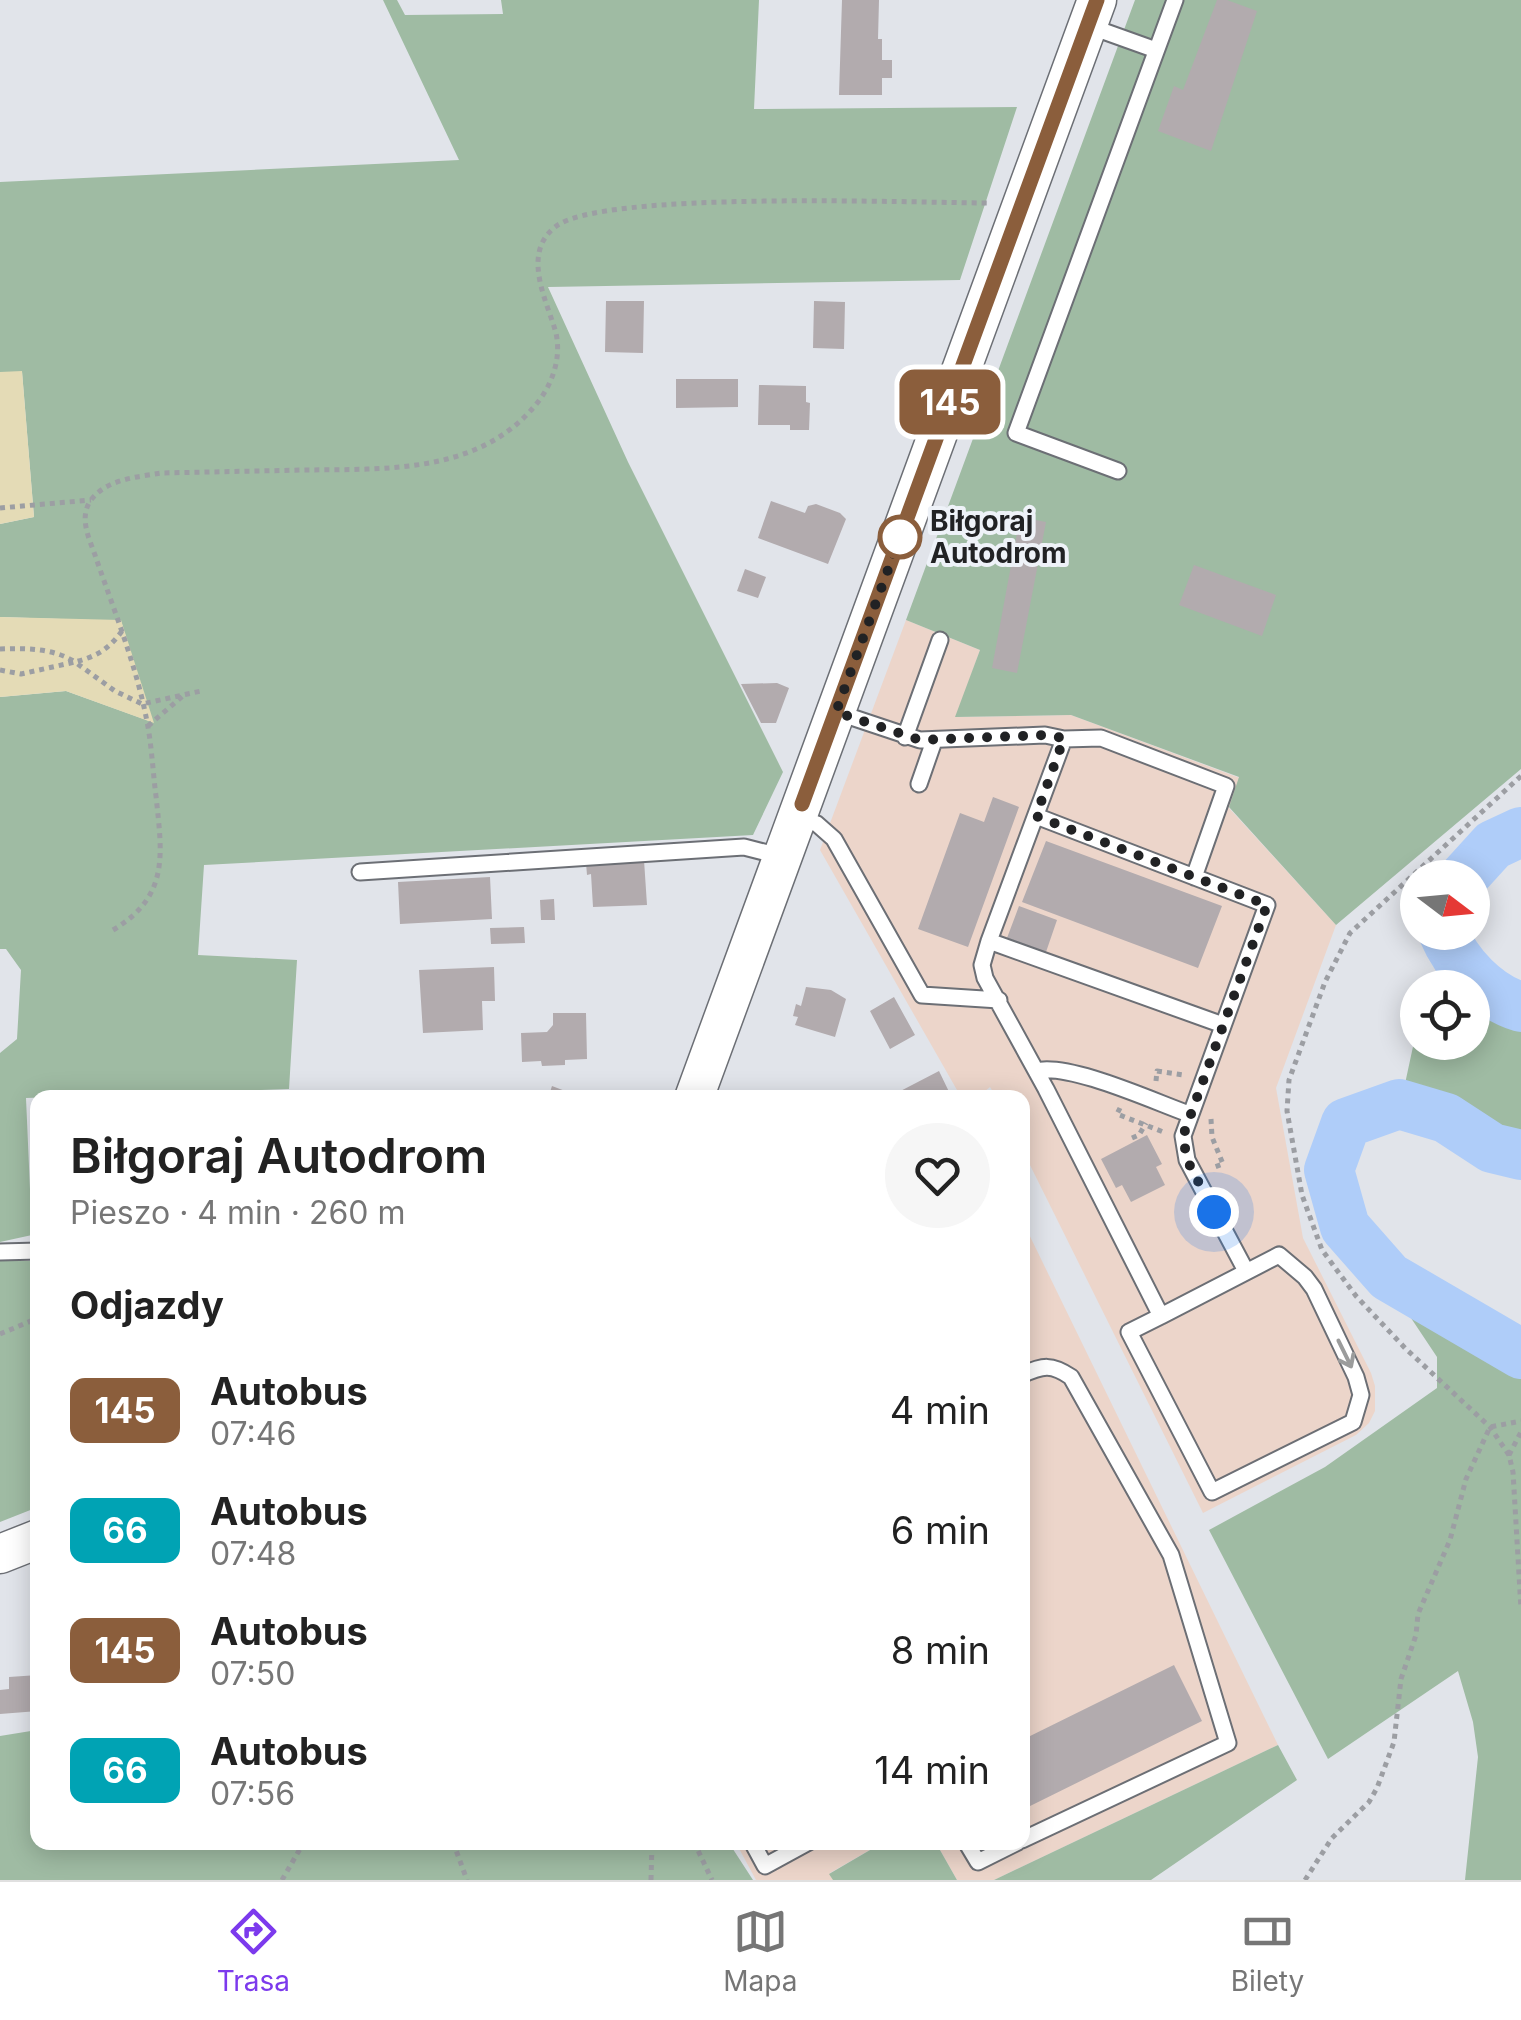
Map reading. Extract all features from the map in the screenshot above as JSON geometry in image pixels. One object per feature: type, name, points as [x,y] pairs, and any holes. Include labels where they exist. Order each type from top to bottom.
[{"type":"street","points":[[697,1090],[1092,13]]},
{"type":"street","points":[[0,1554],[30,1542]]},
{"type":"lane","points":[[1118,471],[1016,433],[1174,0]]},
{"type":"lane","points":[[1092,13],[1156,50]]},
{"type":"lane","points":[[904,737],[940,640]]},
{"type":"lane","points":[[836,712],[904,737],[934,740],[1033,735],[1101,738],[1226,786],[1194,877]]},
{"type":"lane","points":[[1064,738],[982,965],[985,978],[1000,1000],[1161,1316]]},
{"type":"lane","points":[[919,784],[934,740]]},
{"type":"lane","points":[[800,810],[834,838],[922,995],[1000,1000]]},
{"type":"lane","points":[[1036,816],[1267,905],[1183,1136],[1187,1160],[1246,1271]]},
{"type":"lane","points":[[360,872],[744,847],[784,857]]},
{"type":"lane","points":[[990,941],[1223,1024]]},
{"type":"lane","points":[[1036,1071],[1046,1068],[1073,1073],[1189,1114]]},
{"type":"lane","points":[[0,1252],[30,1251]]},
{"type":"lane","points":[[1278,1255],[1305,1276],[1349,1361],[1361,1395],[1352,1422],[1212,1492],[1130,1332],[1161,1316],[1278,1255]]},
{"type":"lane","points":[[1030,1371],[1056,1366],[1071,1377],[1172,1556],[1228,1742],[1030,1837]]},
{"type":"lane","points":[[757,1850],[766,1866],[795,1850]]},
{"type":"lane","points":[[971,1850],[978,1862],[1003,1850]]},
{"type":"path","points":[[112,930],[134,917],[148,898],[162,859],[148,726],[122,631],[84,524],[91,500],[103,489],[122,480],[161,473],[410,468],[466,454],[492,441],[534,408],[552,380],[557,338],[538,274],[538,260],[546,236],[556,226],[585,213],[654,204],[1022,203]]},
{"type":"path","points":[[0,508],[91,500]]},
{"type":"path","points":[[0,670],[21,674],[97,656],[122,631]]},
{"type":"path","points":[[0,650],[63,654],[115,691],[142,704],[201,690]]},
{"type":"path","points":[[148,726],[186,694]]},
{"type":"path","points":[[1521,776],[1350,933],[1324,982],[1289,1080],[1288,1096],[1302,1195],[1322,1250],[1356,1296],[1490,1427],[1509,1455],[1521,1609]]},
{"type":"path","points":[[1155,1090],[1157,1070],[1176,1072],[1191,1080]]},
{"type":"path","points":[[1132,1138],[1143,1131],[1151,1108]]},
{"type":"path","points":[[0,1334],[30,1321]]},
{"type":"path","points":[[1490,1427],[1521,1421]]},
{"type":"path","points":[[1307,1879],[1332,1838],[1378,1788],[1394,1742],[1401,1679],[1416,1634],[1418,1614],[1450,1540],[1466,1479],[1490,1427]]},
{"type":"path","points":[[1509,1455],[1521,1432]]},
{"type":"path","points":[[282,1880],[299,1850]]},
{"type":"path","points":[[456,1850],[468,1880]]},
{"type":"path","points":[[652,1850],[652,1880]]},
{"type":"path","points":[[698,1850],[712,1880]]},
{"type":"shaded area","points":[[906,620],[980,650],[956,717],[1071,715],[1240,778],[1229,808],[1336,925],[1276,1088],[1303,1238],[1375,1386],[1375,1411],[1369,1423],[1356,1435],[1203,1513],[1030,1165],[1030,1090],[957,1090],[820,850]]},
{"type":"shaded area","points":[[1030,1236],[1278,1745],[994,1880],[957,1880],[940,1850],[1030,1850]]},
{"type":"shaded area","points":[[740,1850],[870,1850],[830,1873],[833,1880],[756,1880]]},
{"type":"green space","points":[[383,0],[397,0],[405,15],[503,14],[501,0],[759,0],[754,109],[1017,107],[960,280],[548,287],[628,462],[783,772],[753,835],[204,865],[198,955],[297,960],[289,1089],[30,1090],[30,1098],[26,1098],[30,1235],[0,1242],[0,1053],[17,1039],[21,970],[6,949],[0,949],[0,697],[66,691],[152,722],[121,621],[0,617],[0,524],[34,517],[22,372],[0,372],[0,182],[459,160]]},
{"type":"green space","points":[[1135,0],[1521,0],[1521,769],[1413,860],[1400,860],[1400,871],[1336,925],[1229,807],[1239,777],[1071,715],[955,717],[980,650],[906,620]]},
{"type":"green space","points":[[1490,1004],[1521,1022],[1521,1142],[1441,1101],[1442,1110],[1414,1091],[1403,1093],[1410,1060],[1490,1060]]},
{"type":"green space","points":[[0,1261],[30,1261],[30,1510],[0,1522]]},
{"type":"green space","points":[[1399,1300],[1521,1366],[1521,1880],[1465,1880],[1478,1757],[1473,1722],[1458,1671],[1328,1759],[1209,1530],[1325,1467],[1437,1388],[1437,1357]]},
{"type":"green space","points":[[30,1731],[30,1850],[734,1850],[753,1880],[0,1880],[0,1736]]},
{"type":"green space","points":[[1278,1745],[1297,1780],[1151,1880],[994,1880]]},
{"type":"green space","points":[[870,1850],[940,1850],[957,1880],[833,1880],[829,1874]]},
{"type":"sand","points":[[22,371],[34,517],[0,524],[0,372]]},
{"type":"sand","points":[[0,617],[121,620],[154,723],[66,691],[0,697]]},
{"type":"building","points":[[842,0],[879,0],[882,60],[892,60],[892,78],[882,78],[882,95],[839,95]]},
{"type":"building","points":[[1217,0],[1257,11],[1211,151],[1158,131],[1174,86],[1183,90]]},
{"type":"building","points":[[606,301],[644,301],[643,353],[605,352]]},
{"type":"building","points":[[814,301],[845,302],[844,349],[813,348]]},
{"type":"building","points":[[676,379],[738,379],[738,407],[676,408]]},
{"type":"building","points":[[759,385],[806,386],[809,430],[790,430],[790,425],[758,425]]},
{"type":"building","points":[[771,501],[805,513],[808,506],[816,504],[846,519],[828,564],[758,538]]},
{"type":"building","points":[[1020,517],[1046,522],[1017,673],[992,668]]},
{"type":"building","points":[[1194,565],[1276,595],[1262,636],[1179,605]]},
{"type":"building","points":[[745,569],[766,577],[758,598],[737,591]]},
{"type":"building","points":[[777,683],[789,688],[776,723],[761,723],[741,684]]},
{"type":"building","points":[[993,797],[1019,807],[968,947],[918,929],[960,813],[984,822]]},
{"type":"building","points":[[1046,841],[1222,906],[1198,968],[1022,902]]},
{"type":"building","points":[[644,860],[647,905],[593,907],[591,874],[587,875],[586,863]]},
{"type":"building","points":[[490,877],[492,919],[400,924],[398,882]]},
{"type":"building","points":[[554,899],[555,920],[541,920],[540,900]]},
{"type":"building","points":[[1019,906],[1057,920],[1046,952],[1007,938]]},
{"type":"building","points":[[524,927],[525,943],[491,944],[490,928]]},
{"type":"building","points":[[494,967],[495,1001],[482,1001],[483,1030],[423,1033],[419,970]]},
{"type":"building","points":[[806,987],[831,990],[846,999],[835,1037],[795,1025],[796,1004],[801,1006]]},
{"type":"building","points":[[894,997],[915,1035],[890,1049],[870,1011]]},
{"type":"building","points":[[553,1013],[586,1013],[587,1059],[565,1060],[565,1065],[522,1062],[521,1033],[547,1032],[553,1025]]},
{"type":"building","points":[[939,1071],[948,1090],[902,1090]]},
{"type":"building","points":[[1147,1135],[1162,1164],[1156,1167],[1165,1185],[1131,1202],[1122,1185],[1116,1188],[1101,1159]]},
{"type":"building","points":[[1174,1665],[1202,1721],[1030,1806],[1030,1736]]},
{"type":"building","points":[[30,1676],[30,1712],[0,1714],[0,1690],[9,1689],[9,1677]]},
{"type":"waterway","points":[[1479,860],[1493,845],[1521,832]]},
{"type":"waterway","points":[[1453,950],[1474,978],[1521,1007]]},
{"type":"waterway","points":[[1521,1155],[1492,1148],[1446,1118],[1399,1104],[1346,1123],[1329,1170],[1345,1227],[1389,1277],[1521,1354]]},
{"type":"bus line","name":"145","points":[[802,804],[1097,0]]},
{"type":"place","name":"Biłgoraj Autodrom","points":[[900,537]]},
{"type":"route","points":[[900,537],[836,712],[920,740],[1045,735],[1064,738],[1036,816],[1267,905],[1183,1136],[1187,1160],[1214,1212]]}]
